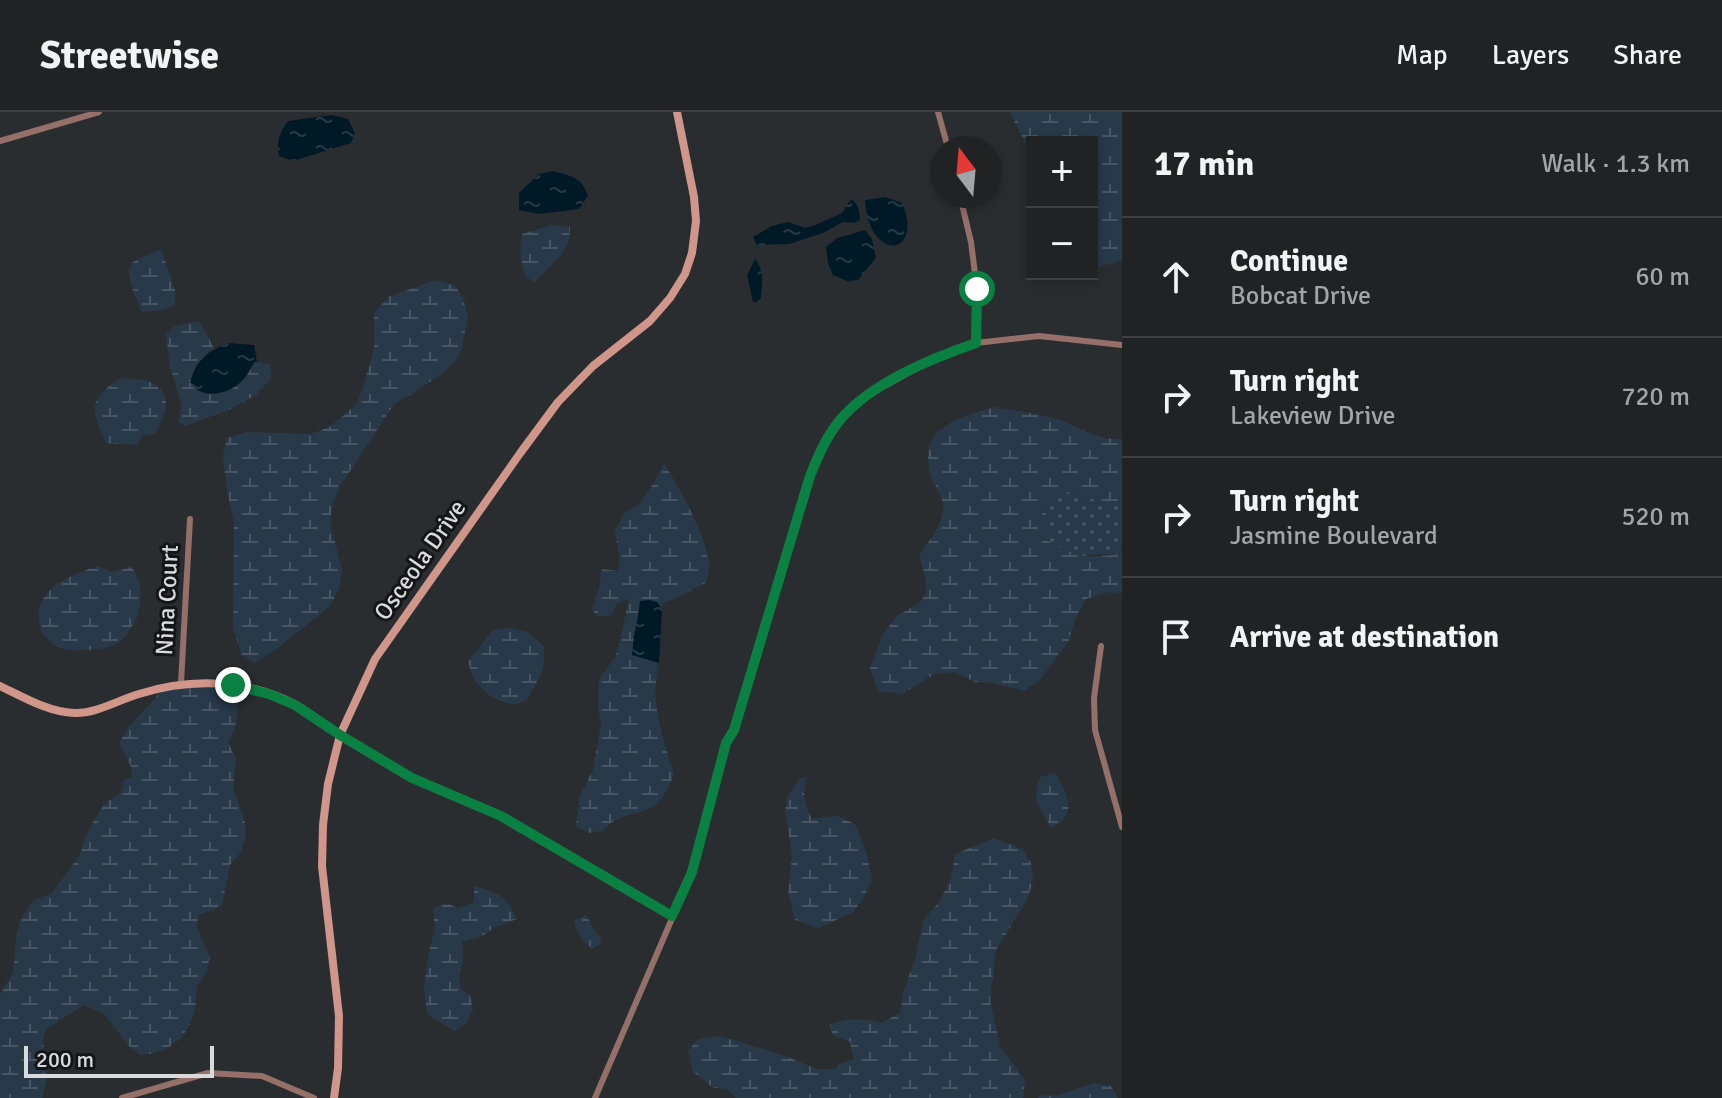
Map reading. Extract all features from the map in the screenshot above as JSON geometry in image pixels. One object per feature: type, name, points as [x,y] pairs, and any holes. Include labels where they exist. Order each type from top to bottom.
[{"type":"street","points":[[0,141],[99,112]]},
{"type":"street","name":"Osceola Drive","points":[[334,1098],[339,1016],[322,866],[328,784],[340,735],[375,659],[558,402],[593,366],[650,321],[685,274],[692,253],[696,221],[677,112]]},
{"type":"street","points":[[938,112],[945,136]]},
{"type":"street","points":[[963,208],[977,289],[976,343]]},
{"type":"street","points":[[595,1098],[692,872],[726,743],[734,730],[810,476],[826,439],[841,418],[865,397],[939,356],[976,343],[1039,336],[1122,345]]},
{"type":"street","name":"Nina Court","points":[[181,683],[190,519]]},
{"type":"street","points":[[1101,646],[1094,698],[1095,730],[1122,827]]},
{"type":"street","points":[[0,686],[56,711],[77,714],[181,683],[233,685],[269,694],[295,705],[412,778],[501,816],[672,916]]},
{"type":"street","points":[[122,1098],[208,1073],[262,1076],[314,1098]]},
{"type":"green space","points":[[1010,112],[1122,112],[1122,260],[1098,267],[1098,136],[1026,136],[1026,145]]},
{"type":"green space","points":[[552,225],[570,227],[569,241],[559,257],[534,282],[523,271],[520,250],[522,234]]},
{"type":"green space","points":[[161,249],[175,290],[175,305],[142,312],[128,270],[134,261]]},
{"type":"green space","points":[[436,280],[455,286],[463,298],[468,317],[460,355],[443,373],[394,404],[340,486],[332,505],[330,523],[342,570],[339,589],[330,606],[254,663],[241,654],[233,627],[234,522],[223,455],[227,438],[247,432],[311,434],[331,426],[357,404],[374,347],[374,313],[388,297]]},
{"type":"green space","points":[[199,321],[214,348],[193,370],[246,377],[255,362],[270,364],[271,378],[256,395],[226,411],[185,426],[178,422],[182,406],[170,366],[166,335],[175,326]]},
{"type":"green space","points":[[121,378],[147,381],[156,385],[165,397],[165,412],[158,427],[154,434],[142,435],[138,445],[106,443],[97,422],[97,399]]},
{"type":"green space","points":[[995,407],[1049,417],[1097,436],[1122,439],[1122,505],[1118,501],[1101,501],[1064,491],[1045,496],[1050,532],[1048,541],[1080,557],[1118,555],[1122,550],[1122,593],[1109,592],[1086,599],[1075,619],[1068,642],[1040,680],[1024,691],[994,683],[975,682],[954,672],[934,674],[902,694],[878,691],[870,669],[883,634],[897,616],[918,604],[926,594],[925,575],[919,556],[936,530],[943,508],[930,476],[929,447],[941,429]]},
{"type":"green space","points":[[664,463],[697,525],[709,566],[706,583],[663,603],[662,609],[656,602],[640,602],[633,636],[641,656],[659,663],[656,706],[674,775],[656,804],[615,821],[603,831],[589,833],[576,827],[579,798],[593,770],[601,724],[599,679],[616,656],[629,599],[617,603],[608,616],[597,616],[592,610],[601,569],[618,571],[620,560],[615,531],[624,513],[640,503]]},
{"type":"green space","points":[[1064,491],[1101,501],[1118,501],[1122,505],[1122,550],[1118,555],[1080,557],[1047,541],[1050,532],[1045,495]]},
{"type":"green space","points":[[98,566],[111,572],[132,567],[141,590],[137,617],[118,643],[99,649],[60,648],[41,630],[38,616],[40,605],[45,595],[63,580]]},
{"type":"green space","points":[[507,628],[527,632],[544,646],[544,662],[537,681],[526,701],[513,705],[491,697],[474,680],[468,662],[493,630]]},
{"type":"green space","points":[[181,687],[224,688],[238,695],[235,726],[228,742],[236,760],[233,787],[246,835],[241,852],[230,865],[222,905],[198,915],[197,928],[210,958],[205,975],[196,987],[190,1024],[184,1034],[166,1049],[140,1055],[104,1014],[84,1005],[46,1029],[43,1040],[47,1078],[42,1098],[0,1098],[0,994],[13,973],[20,920],[34,900],[52,893],[79,856],[86,835],[103,805],[121,792],[124,780],[132,777],[131,767],[119,743],[130,725],[159,692]]},
{"type":"green space","points":[[1055,773],[1066,796],[1068,811],[1060,823],[1051,828],[1036,794],[1040,777]]},
{"type":"green space","points":[[807,776],[805,798],[812,819],[838,816],[855,824],[872,878],[853,912],[819,928],[795,920],[788,892],[792,855],[785,811],[787,798],[799,779]]},
{"type":"green space","points":[[994,838],[1022,849],[1031,863],[1033,881],[1027,900],[996,950],[990,1000],[1000,1046],[1025,1080],[1023,1098],[736,1098],[728,1090],[712,1087],[693,1072],[688,1051],[698,1039],[719,1036],[783,1055],[816,1069],[835,1069],[839,1064],[854,1059],[850,1042],[832,1035],[830,1024],[856,1019],[881,1023],[900,1013],[924,919],[939,902],[951,879],[955,854]]},
{"type":"green space","points":[[474,886],[500,896],[517,919],[495,927],[481,937],[462,942],[463,962],[459,977],[461,989],[470,995],[473,1010],[466,1023],[455,1031],[427,1014],[424,985],[435,929],[433,909],[446,903],[458,908],[474,902]]},
{"type":"green space","points":[[586,915],[602,938],[599,945],[592,948],[580,936],[574,920]]},
{"type":"green space","points":[[1094,1083],[1111,1086],[1118,1098],[1038,1098],[1040,1095],[1055,1096]]},
{"type":"water","points":[[332,115],[348,119],[355,133],[351,143],[293,161],[279,156],[279,138],[288,121]]},
{"type":"water","points":[[553,171],[570,176],[583,185],[588,196],[579,209],[539,214],[519,210],[519,193],[539,174]]},
{"type":"water","points":[[885,197],[902,203],[907,221],[906,234],[901,242],[894,245],[885,243],[876,235],[869,221],[865,200]]},
{"type":"water","points":[[851,199],[860,214],[860,220],[854,223],[843,222],[823,233],[789,244],[757,245],[753,237],[772,226],[788,222],[805,228],[815,225],[842,213]]},
{"type":"water","points":[[865,230],[872,239],[876,258],[858,280],[847,281],[833,275],[826,247],[837,238]]},
{"type":"water","points":[[755,259],[762,272],[762,282],[761,298],[753,302],[747,275]]},
{"type":"water","points":[[229,343],[254,345],[257,362],[243,380],[231,389],[209,394],[195,389],[190,383],[199,362],[214,349]]},
{"type":"water","points":[[640,601],[657,602],[662,609],[659,663],[632,655]]},
{"type":"route","points":[[233,685],[269,694],[295,705],[412,778],[501,816],[672,916],[692,872],[726,743],[734,730],[810,476],[826,439],[841,418],[865,397],[939,356],[976,343],[977,289]]}]
